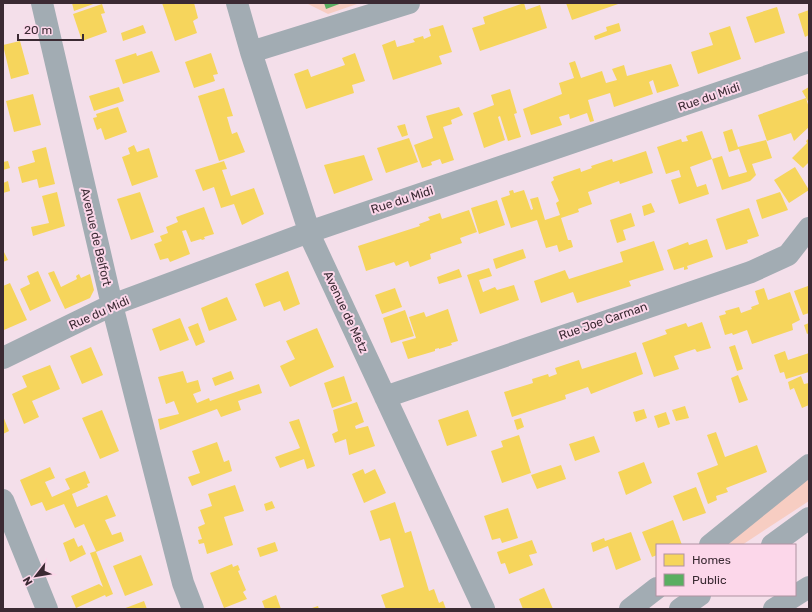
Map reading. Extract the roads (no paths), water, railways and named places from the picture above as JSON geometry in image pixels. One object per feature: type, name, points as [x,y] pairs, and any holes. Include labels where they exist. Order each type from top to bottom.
[{"type":"street","name":"Avenue de Belfort","points":[[42,3],[112,306],[183,583],[193,609]]},
{"type":"street","name":"Avenue de Metz","points":[[237,3],[251,52],[309,232],[484,609]]},
{"type":"street","points":[[251,52],[409,3]]},
{"type":"street","name":"Rue du Midi","points":[[3,358],[112,306],[309,232],[809,62]]},
{"type":"street","name":"Rue Joe Carman","points":[[385,396],[751,272],[788,255],[809,228]]},
{"type":"street","points":[[711,544],[809,465]]},
{"type":"street","points":[[3,500],[47,609]]},
{"type":"street","points":[[773,544],[809,518]]},
{"type":"street","points":[[796,595],[809,587]]},
{"type":"street","points":[[630,609],[656,589]]},
{"type":"street","points":[[680,609],[699,596]]},
{"type":"street","points":[[774,609],[795,596]]}]
